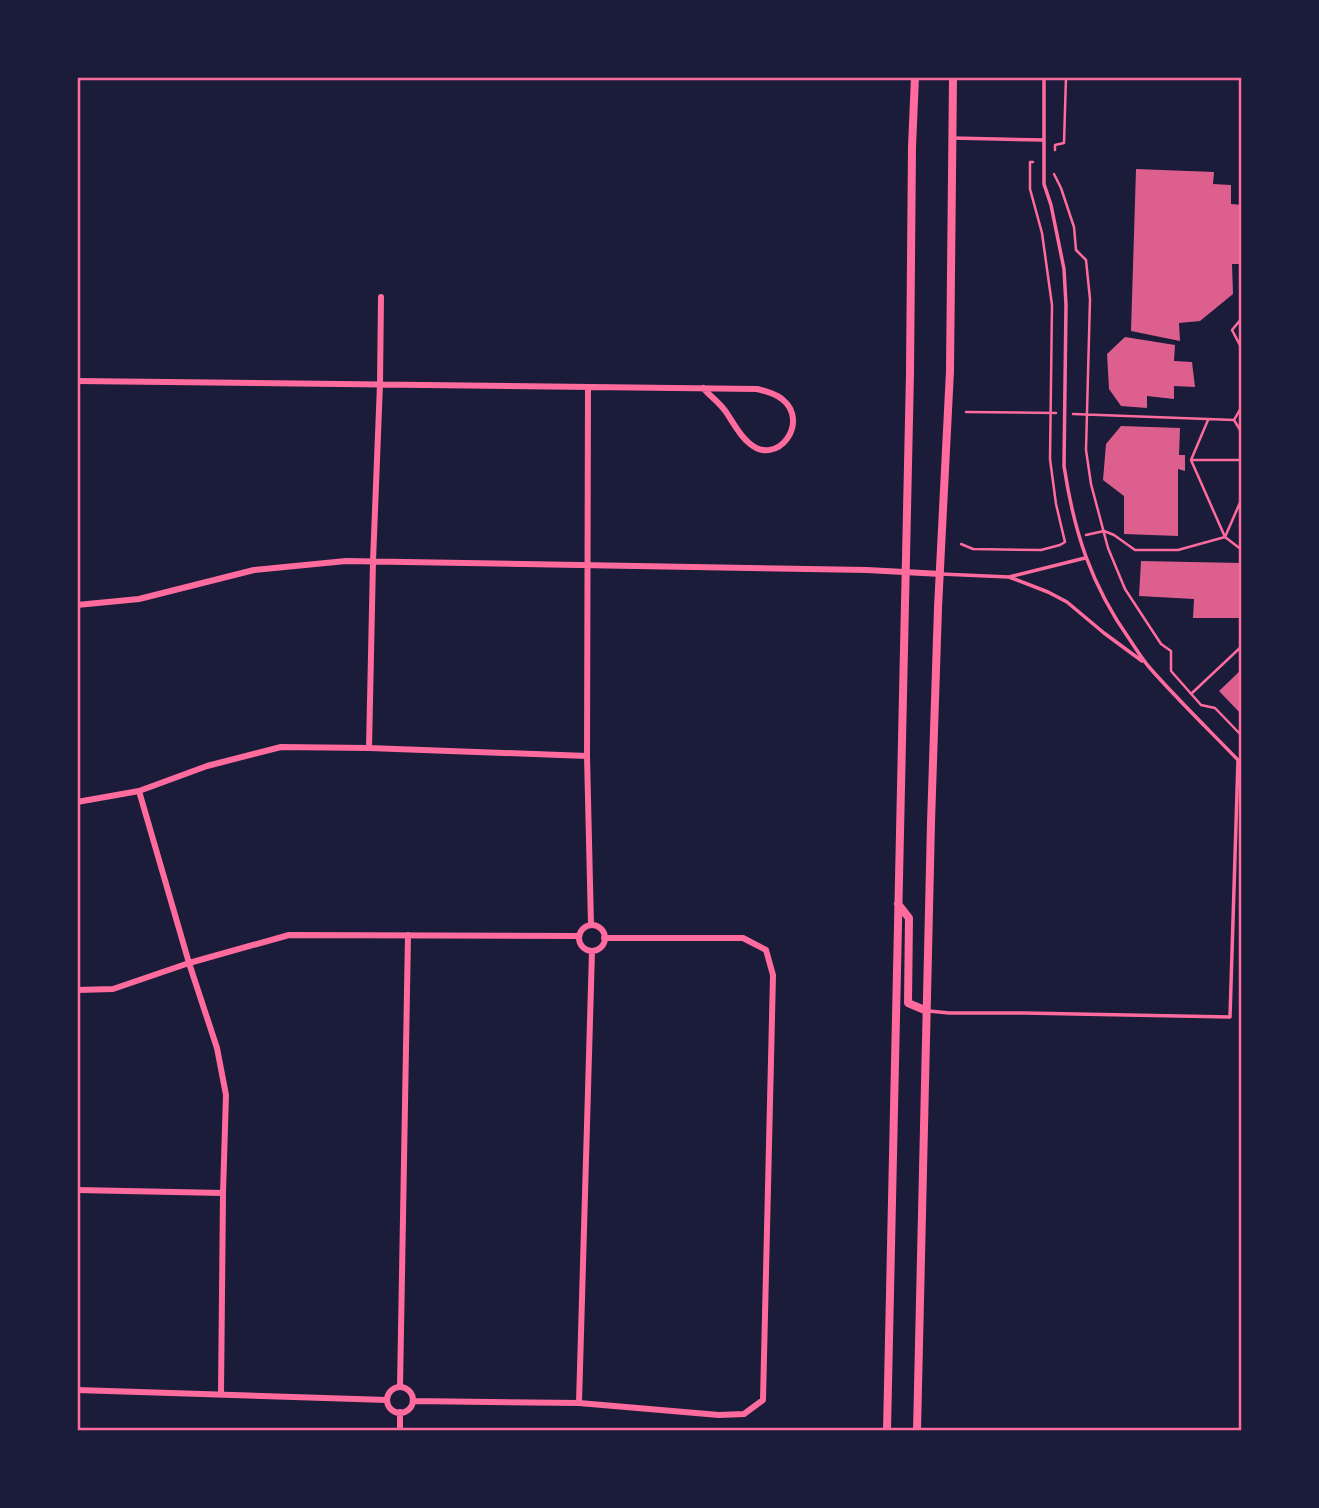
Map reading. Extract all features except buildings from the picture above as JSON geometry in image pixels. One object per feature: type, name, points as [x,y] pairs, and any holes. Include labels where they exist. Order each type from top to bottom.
[{"type":"street","points":[[887,1431],[915,77]]},
{"type":"street","points":[[917,1431],[931,810],[950,371],[953,77]]},
{"type":"street","points":[[369,748],[381,297]]},
{"type":"street","points":[[77,381],[380,384],[703,388],[757,389],[784,400],[792,414],[793,428],[787,440],[776,449],[762,450],[749,444],[724,409],[703,388]]},
{"type":"street","points":[[588,387],[587,756],[591,925]]},
{"type":"street","points":[[77,605],[139,599],[254,570],[346,561],[941,574]]},
{"type":"street","points":[[77,803],[139,791],[207,765],[282,747],[587,756]]},
{"type":"street","points":[[139,791],[189,963],[217,1048],[226,1095],[221,1394]]},
{"type":"street","points":[[898,904],[909,918],[908,1003],[927,1011]]},
{"type":"street","points":[[591,925],[602,930],[604,938],[602,946],[592,951],[581,945],[579,936],[583,929],[591,925]]},
{"type":"street","points":[[77,990],[113,989],[189,963],[289,935],[579,936]]},
{"type":"street","points":[[400,1387],[408,935]]},
{"type":"street","points":[[413,1401],[579,1403],[719,1415],[744,1414],[763,1401],[773,975],[766,950],[743,938],[604,938]]},
{"type":"street","points":[[579,1403],[592,951]]},
{"type":"street","points":[[77,1190],[223,1193]]},
{"type":"street","points":[[400,1387],[411,1393],[413,1401],[408,1409],[400,1412],[390,1407],[387,1400],[392,1389],[400,1387]]},
{"type":"street","points":[[77,1390],[387,1400]]},
{"type":"street","points":[[400,1412],[400,1431]]},
{"type":"lane","points":[[1044,77],[1044,184],[1064,269],[1064,466],[1068,491],[1085,558],[1113,615],[1147,665]]},
{"type":"lane","points":[[951,138],[1044,140]]},
{"type":"lane","points":[[941,574],[1009,577],[1085,558]]},
{"type":"lane","points":[[927,1011],[1230,1017],[1240,762],[1147,665],[1067,602],[1009,577]]},
{"type":"lane","points":[[1235,838],[1242,838]]},
{"type":"path","points":[[1065,542],[1056,505],[1050,459],[1052,305],[1047,258],[1030,189],[1030,162],[1054,162],[1055,145],[1064,143],[1066,77]]},
{"type":"path","points":[[1054,174],[1074,227],[1076,250],[1086,260],[1090,299],[1086,450],[1091,484],[1108,548],[1125,589],[1161,644],[1171,651],[1171,671],[1201,705],[1214,708],[1242,736]]},
{"type":"path","points":[[1242,318],[1232,330],[1242,349]]},
{"type":"path","points":[[1234,420],[1242,406]]},
{"type":"path","points":[[966,412],[1234,420]]},
{"type":"path","points":[[1208,420],[1191,460],[1225,537],[1242,550]]},
{"type":"path","points":[[1234,420],[1242,433]]},
{"type":"path","points":[[1191,460],[1242,460]]},
{"type":"path","points":[[961,544],[973,549],[1041,550],[1104,531],[1135,550],[1178,551],[1225,537],[1242,498]]},
{"type":"path","points":[[1192,694],[1242,646]]}]
